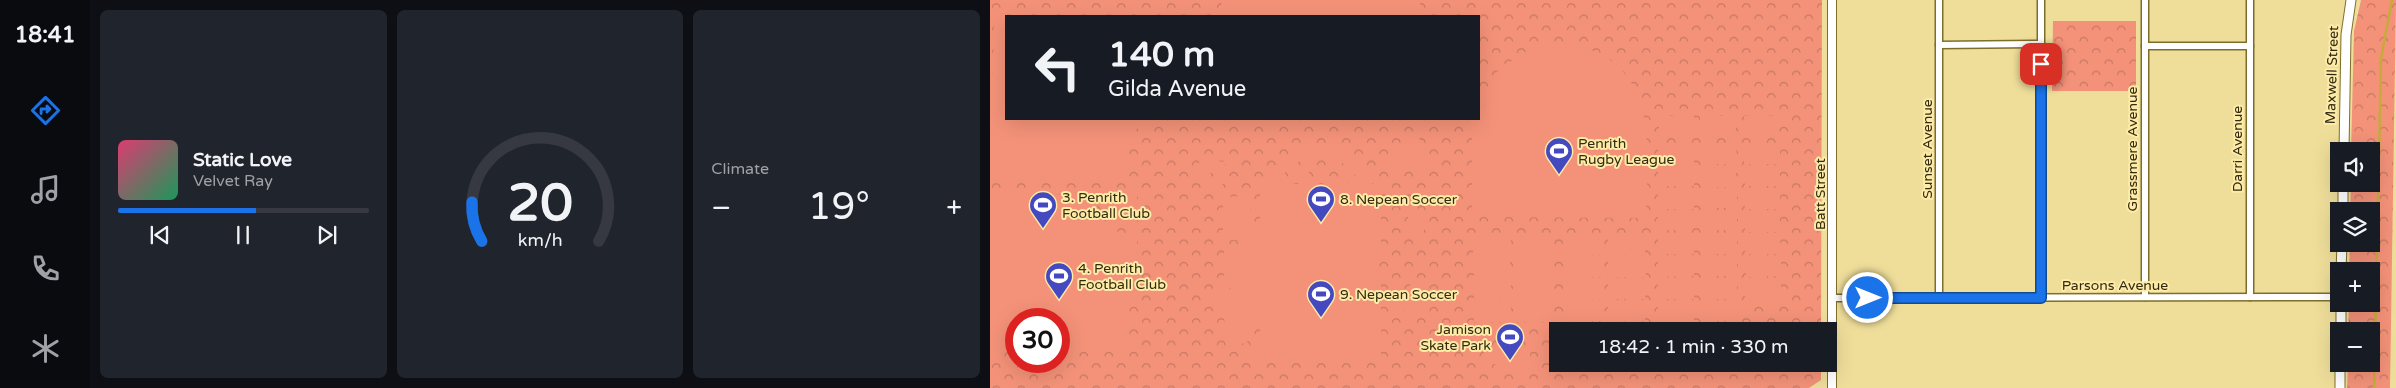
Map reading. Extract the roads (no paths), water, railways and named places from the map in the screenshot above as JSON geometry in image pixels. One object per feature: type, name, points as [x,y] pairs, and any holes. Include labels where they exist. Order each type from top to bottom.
[{"type":"main road","name":"Maxwell Street","points":[[2344,142],[2346,35],[2352,0]]},
{"type":"main road","points":[[2340,372],[2340,388]]},
{"type":"street","name":"Batt Street","points":[[1832,0],[1832,388]]},
{"type":"street","name":"Sunset Avenue","points":[[1939,0],[1939,298]]},
{"type":"street","points":[[2041,0],[2041,298]]},
{"type":"street","name":"Grassmere Avenue","points":[[2145,0],[2145,298]]},
{"type":"street","name":"Darri Avenue","points":[[2250,0],[2250,297]]},
{"type":"street","points":[[1939,45],[2041,44]]},
{"type":"street","points":[[2145,46],[2250,46]]},
{"type":"street","name":"Parsons Avenue","points":[[1832,298],[2330,297]]},
{"type":"waterway","points":[[2374,388],[2381,58],[2392,0]]},
{"type":"place","name":"Penrith Rugby League","points":[[1559,175]]},
{"type":"place","name":"8. Nepean Soccer","points":[[1321,223]]},
{"type":"place","name":"3. Penrith Football Club","points":[[1043,229]]},
{"type":"place","name":"4. Penrith Football Club","points":[[1059,300]]},
{"type":"place","name":"9. Nepean Soccer","points":[[1321,318]]},
{"type":"place","name":"Jamison Skate Park","points":[[1510,361]]}]
